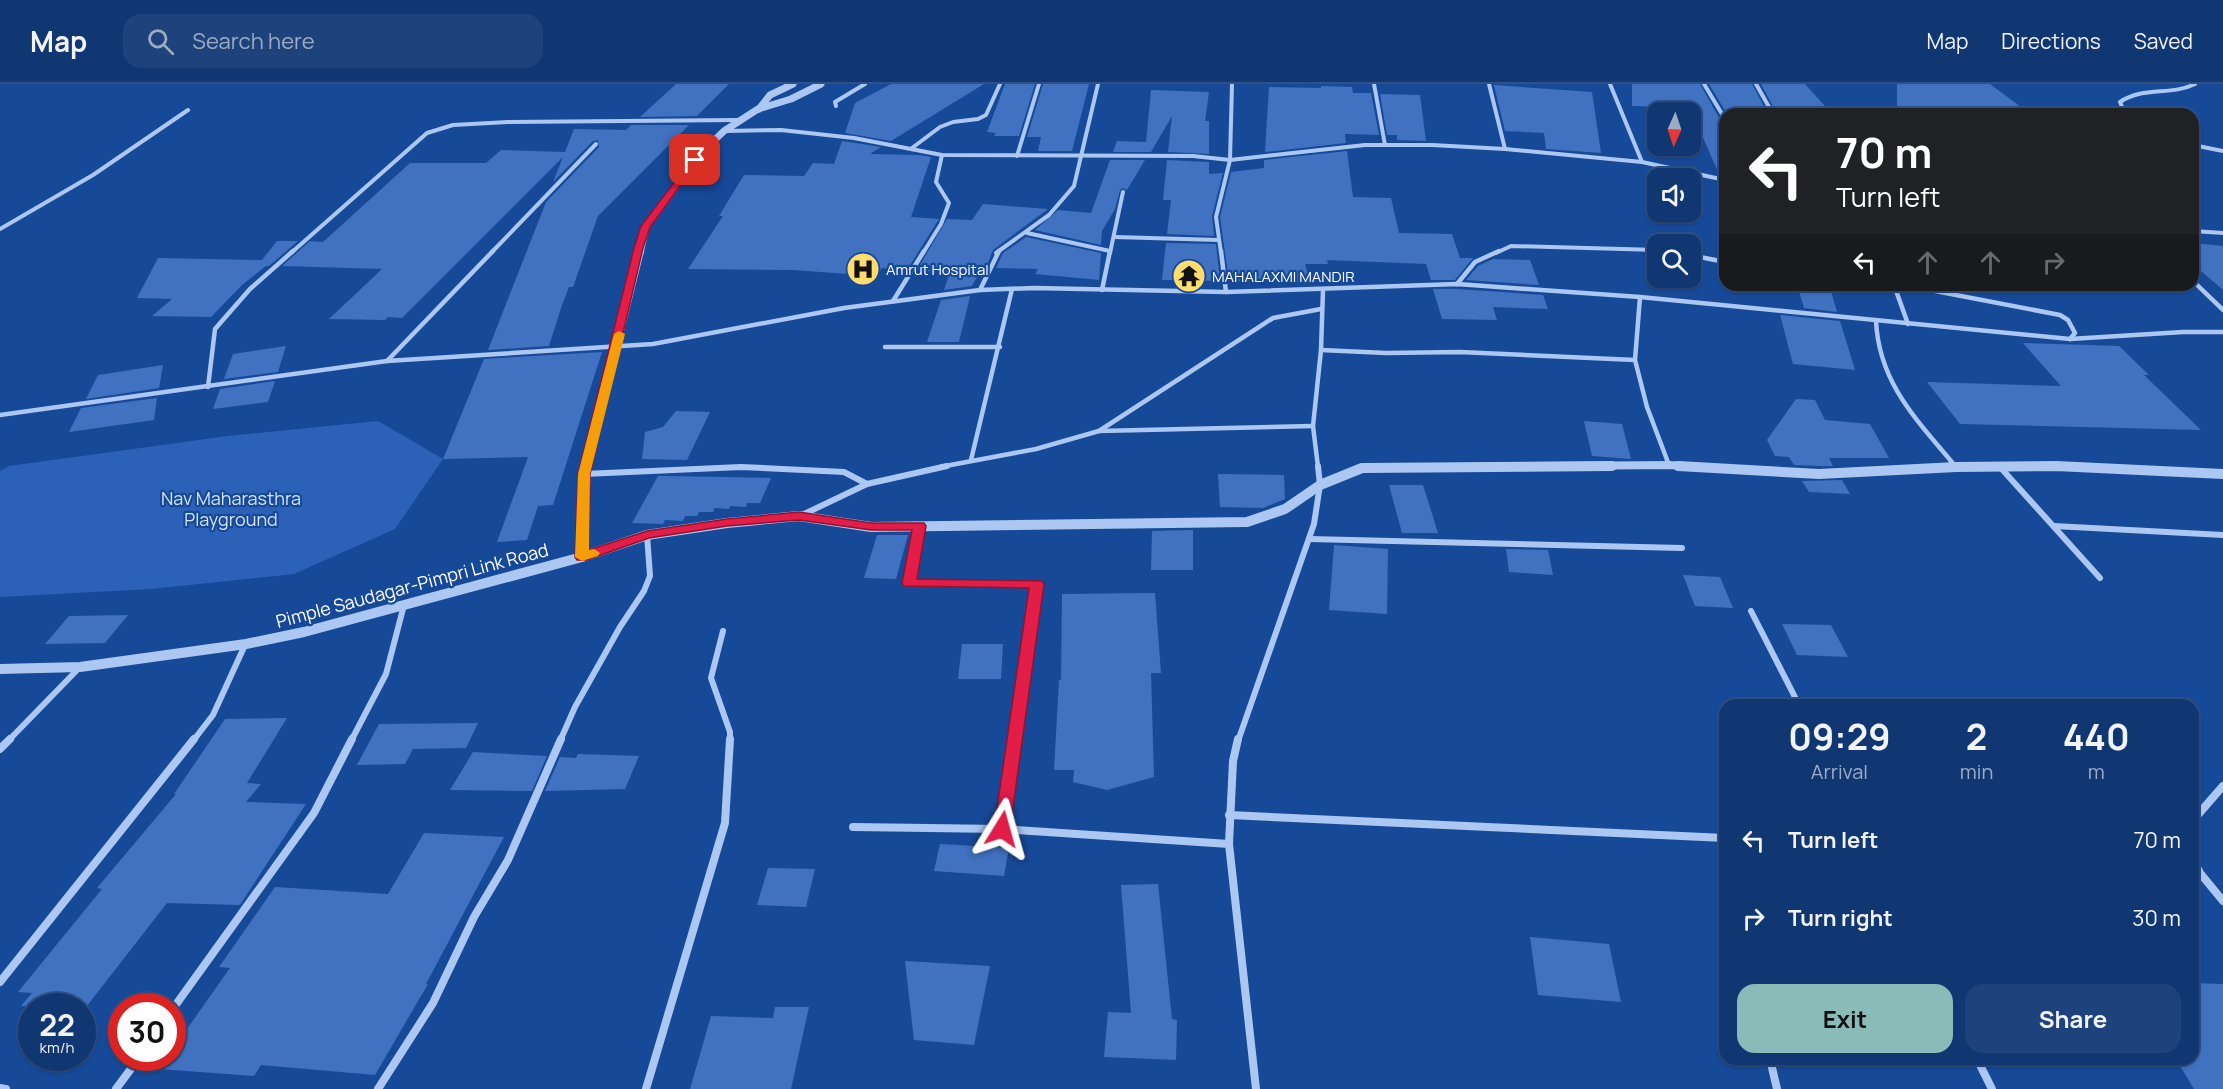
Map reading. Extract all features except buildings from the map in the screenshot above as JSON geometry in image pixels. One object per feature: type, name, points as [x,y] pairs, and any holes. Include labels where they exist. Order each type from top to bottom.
[{"type":"street","points":[[758,109],[770,95],[793,84]]},
{"type":"street","points":[[582,557],[584,474],[646,226],[701,153],[724,131],[758,109],[791,99],[821,84]]},
{"type":"street","points":[[836,106],[835,102],[839,98],[865,84]]},
{"type":"street","points":[[912,148],[940,127],[953,122],[978,119],[986,115],[1000,84]]},
{"type":"street","points":[[1017,156],[1039,84]]},
{"type":"street","points":[[980,290],[996,253],[1027,233],[1049,215],[1074,186],[1098,84]]},
{"type":"street","points":[[1226,292],[1216,217],[1230,160],[1232,84]]},
{"type":"street","points":[[1374,84],[1385,145]]},
{"type":"street","points":[[1489,84],[1505,149]]},
{"type":"street","points":[[1610,84],[1642,162]]},
{"type":"street","points":[[1704,84],[1719,109]]},
{"type":"street","points":[[1756,84],[1770,108]]},
{"type":"street","points":[[2122,108],[2120,102],[2129,96],[2179,90],[2195,84]]},
{"type":"street","points":[[0,229],[93,175],[188,110]]},
{"type":"street","points":[[208,387],[215,329],[250,290],[427,133],[453,125],[508,122],[739,120]]},
{"type":"street","points":[[724,131],[781,130],[854,138],[942,155],[1193,156],[1230,160],[1284,156],[1365,145],[1505,149],[1642,162],[1719,179]]},
{"type":"street","points":[[387,361],[596,144]]},
{"type":"street","points":[[2199,146],[2223,152]]},
{"type":"street","points":[[893,301],[940,224],[949,203],[936,182],[942,155]]},
{"type":"street","points":[[1102,290],[1123,192]]},
{"type":"street","points":[[2199,231],[2223,233]]},
{"type":"street","points":[[1027,233],[1110,251]]},
{"type":"street","points":[[1114,237],[1219,240]]},
{"type":"street","points":[[1457,284],[1475,261],[1511,246],[1647,250]]},
{"type":"street","points":[[1701,257],[1719,261]]},
{"type":"street","points":[[0,415],[387,361],[653,344],[844,308],[980,290],[1226,292],[1457,284],[1640,297],[2070,339],[2183,332],[2223,332]]},
{"type":"street","points":[[2199,287],[2223,310]]},
{"type":"street","points":[[970,460],[1000,347],[1012,289]]},
{"type":"street","points":[[1256,1089],[1229,844],[1233,761],[1242,725],[1314,524],[1320,485],[1313,426],[1321,350],[1323,290]]},
{"type":"street","points":[[1896,291],[1908,324]]},
{"type":"street","points":[[1935,291],[2060,315],[2072,325],[2075,333],[2070,339]]},
{"type":"street","points":[[1640,297],[1635,360],[1647,407],[1669,465]]},
{"type":"street","points":[[1099,431],[1273,318],[1321,309]]},
{"type":"street","points":[[1875,321],[1879,360],[1892,387],[1956,466]]},
{"type":"street","points":[[885,347],[1000,347]]},
{"type":"street","points":[[1321,350],[1386,353],[1471,352],[1635,360]]},
{"type":"street","points":[[799,516],[867,484],[970,460],[1036,449],[1099,431],[1313,426]]},
{"type":"street","name":"Pimple Saudagar-Pimpri Link Road","points":[[0,669],[80,667],[246,644],[304,632],[582,557],[647,535],[727,523],[799,516],[871,526],[1246,522],[1285,509],[1320,485],[1362,468],[1669,465],[1819,474],[1956,466],[2056,466],[2223,474]]},
{"type":"street","points":[[1999,466],[2100,578]]},
{"type":"street","points":[[584,474],[741,467],[834,471],[852,475],[867,484]]},
{"type":"street","points":[[920,526],[909,583],[1037,584],[1002,829]]},
{"type":"street","points":[[2054,526],[2223,535]]},
{"type":"street","points":[[378,1089],[433,1003],[474,917],[508,860],[575,707],[620,627],[644,591],[650,576],[647,535]]},
{"type":"street","points":[[1309,539],[1682,548]]},
{"type":"street","points":[[184,993],[314,813],[386,674],[405,605]]},
{"type":"street","points":[[1751,611],[1796,699]]},
{"type":"street","points":[[646,1089],[724,823],[730,732],[711,678],[723,632]]},
{"type":"street","points":[[0,982],[213,715],[246,644]]},
{"type":"street","points":[[0,749],[80,667]]},
{"type":"street","points":[[2199,813],[2223,786]]},
{"type":"street","points":[[1229,815],[1719,838]]},
{"type":"street","points":[[853,827],[1002,829],[1229,844]]},
{"type":"street","points":[[2199,871],[2223,901]]},
{"type":"street","points":[[1771,1065],[1777,1089]]},
{"type":"street","points":[[1980,1065],[1992,1089]]},
{"type":"street","points":[[116,1089],[129,1071]]},
{"type":"street","points":[[0,1088],[6,1089]]},
{"type":"green space","name":"Nav Maharasthra Playground","points":[[378,421],[443,459],[395,529],[294,574],[151,589],[0,597],[0,471],[9,466],[228,436]]},
{"type":"slow traffic","points":[[594,553],[582,557],[584,474],[619,334]]},
{"type":"place","name":"Amrut Hospital","points":[[863,269]]},
{"type":"place","name":"MAHALAXMI MANDIR","points":[[1189,276]]},
{"type":"route","points":[[695,160],[658,207],[646,226],[639,248],[584,474],[582,557],[647,535],[727,523],[799,516],[871,526],[920,526],[909,583],[1037,584],[1002,829]]}]
